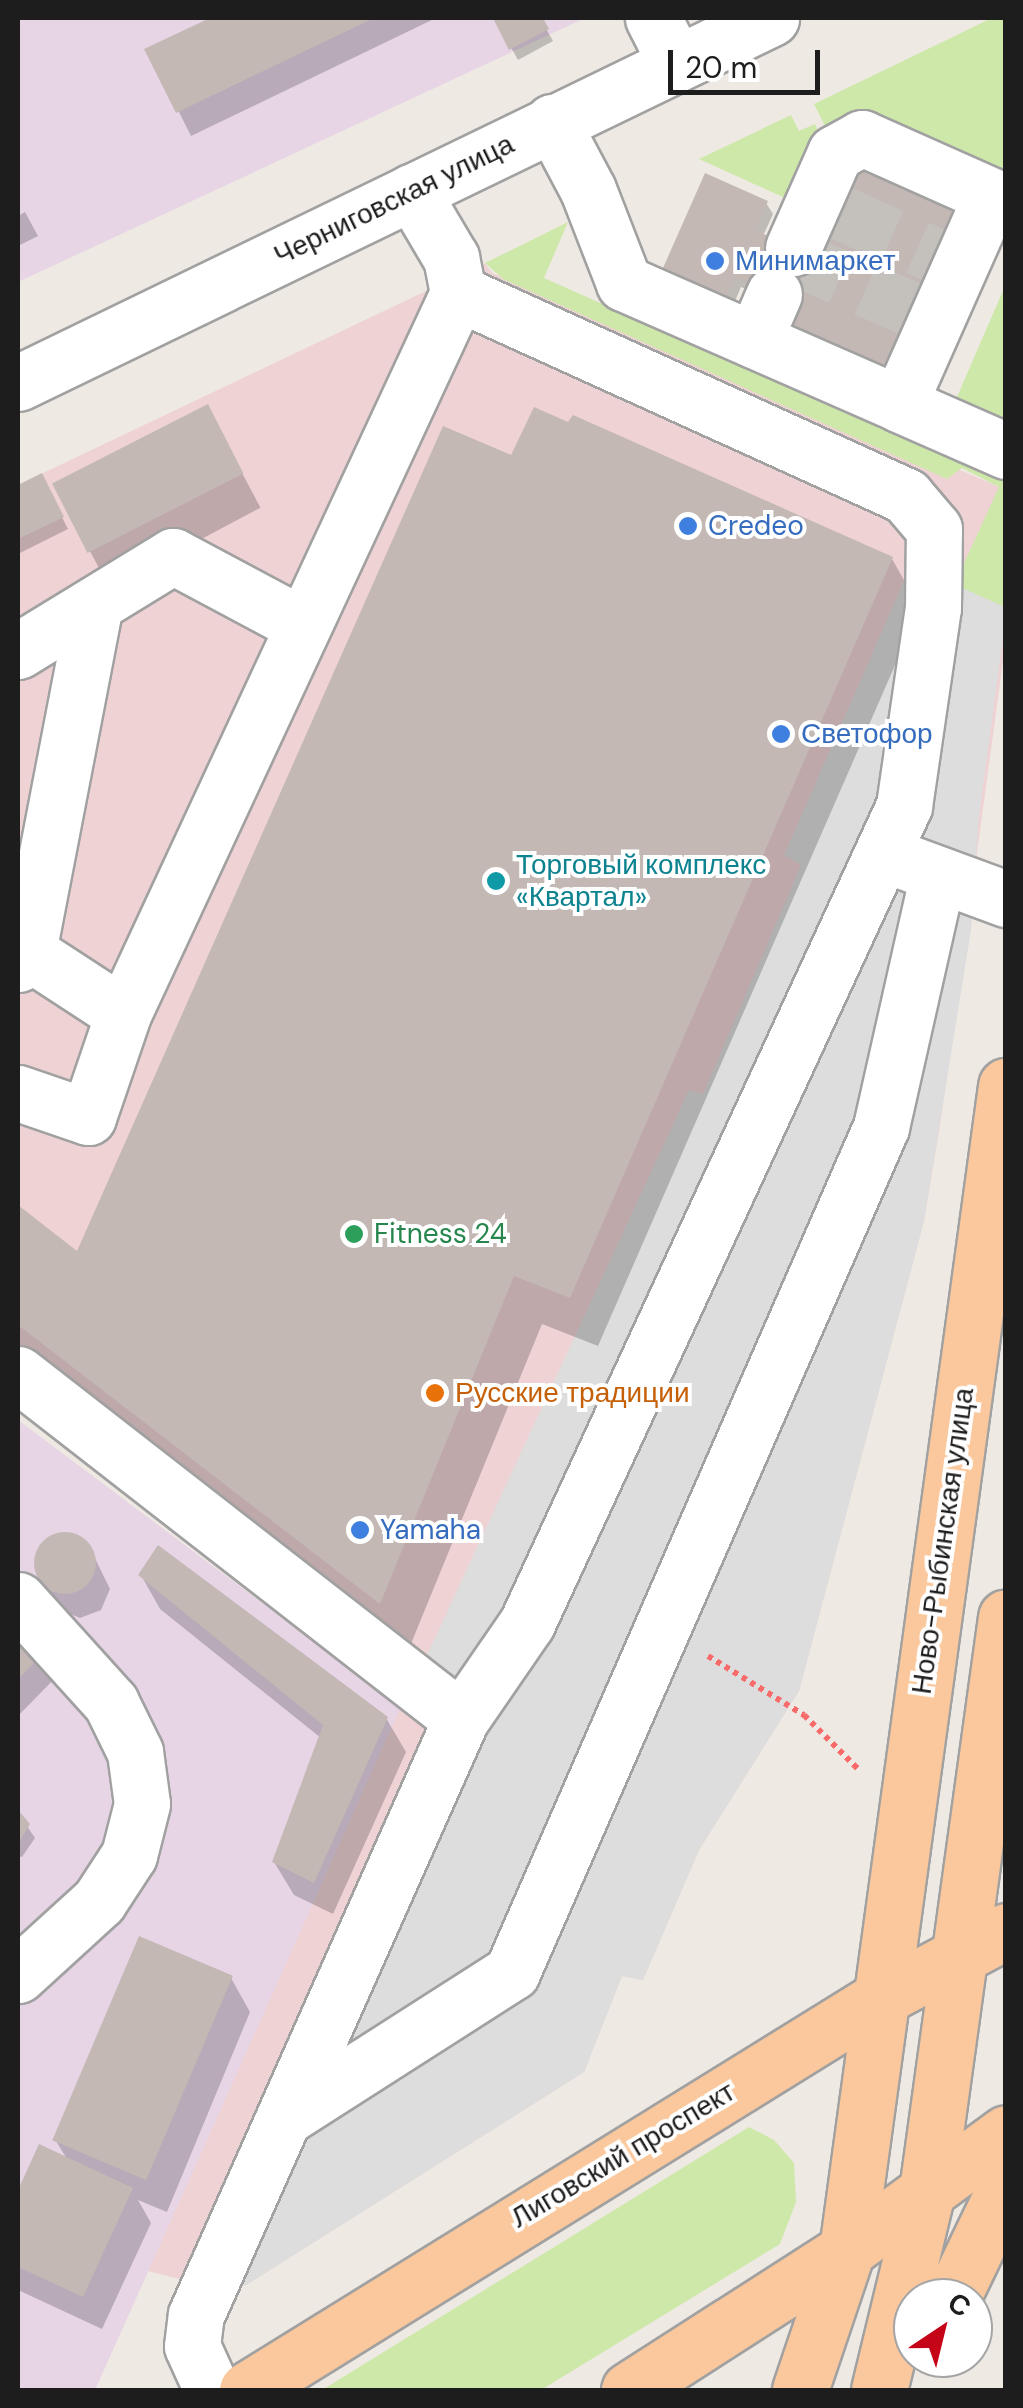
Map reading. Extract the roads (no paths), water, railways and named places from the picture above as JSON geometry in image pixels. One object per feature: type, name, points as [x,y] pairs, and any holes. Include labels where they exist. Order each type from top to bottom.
[{"type":"main road","name":"Ново-Рыбинская улица","points":[[800,2390],[847,2250],[1006,1086]]},
{"type":"main road","points":[[880,2390],[982,1944],[1006,1617]]},
{"type":"main road","name":"Лиговский проспект","points":[[247,2390],[884,1996],[982,1944]]},
{"type":"main road","points":[[628,2390],[847,2250],[1006,2133]]},
{"type":"main road","points":[[962,2278],[1006,2186]]},
{"type":"street","name":"Черниговская улица","points":[[18,382],[552,122],[665,40],[771,18]]},
{"type":"street","points":[[552,122],[588,190],[624,283],[795,259]]},
{"type":"street","points":[[795,259],[834,153],[862,138],[998,199],[947,259],[923,314],[899,404]]},
{"type":"street","points":[[18,1094],[88,1117],[123,1014],[458,292],[451,258],[412,192]]},
{"type":"street","points":[[795,259],[899,404],[1006,451]]},
{"type":"street","points":[[212,2390],[192,2346],[196,2314],[461,1719],[527,1622],[904,806],[934,608],[934,529],[906,496],[458,292]]},
{"type":"street","points":[[18,652],[94,610],[173,556],[302,625]]},
{"type":"street","points":[[94,610],[22,958],[123,1014]]},
{"type":"street","points":[[884,851],[937,878],[1006,899]]},
{"type":"street","points":[[286,2116],[512,1972],[880,1126],[937,878]]},
{"type":"street","points":[[18,1374],[461,1719]]},
{"type":"street","points":[[18,1600],[110,1703],[135,1752],[142,1804],[129,1855],[99,1902],[18,1975]]},
{"type":"tunnel","points":[[842,213],[933,254]]},
{"type":"tunnel","points":[[790,255],[909,308]]},
{"type":"place","name":"Минимаркет","points":[[715,261]]},
{"type":"place","name":"Credeo","points":[[688,526]]},
{"type":"place","name":"Светофор","points":[[781,734]]},
{"type":"place","name":"Торговый комплекс «Квартал»","points":[[496,881]]},
{"type":"place","name":"Fitness 24","points":[[354,1234]]},
{"type":"place","name":"Русские традиции","points":[[435,1393]]},
{"type":"place","name":"Yamaha","points":[[360,1530]]}]
